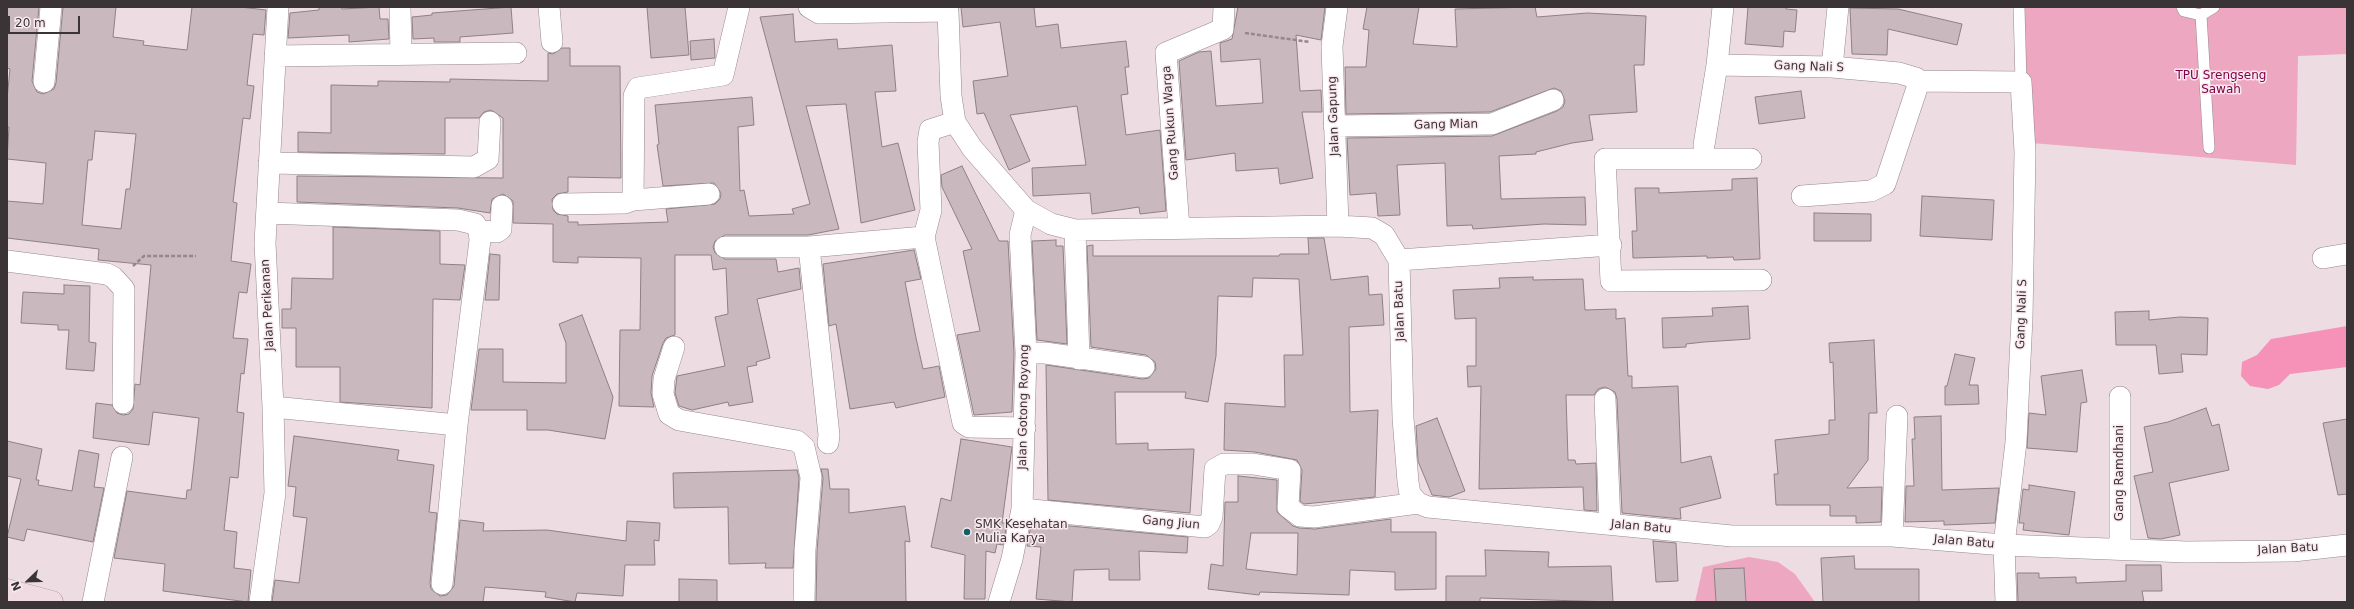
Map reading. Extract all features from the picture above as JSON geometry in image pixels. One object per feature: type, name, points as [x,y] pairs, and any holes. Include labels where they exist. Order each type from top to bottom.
[{"type":"main road","points":[[7,590],[52,602]]},
{"type":"street","points":[[44,82],[50,7]]},
{"type":"street","name":"Jalan Perikanan","points":[[260,602],[275,493],[273,407],[265,243],[278,7]]},
{"type":"street","points":[[400,7],[401,54]]},
{"type":"street","points":[[549,7],[552,42]]},
{"type":"street","points":[[634,200],[634,96],[638,88],[723,75],[739,7]]},
{"type":"street","points":[[809,7],[819,13],[948,9],[951,96],[955,122],[930,130],[928,142],[931,210],[924,238],[963,423],[969,427],[1025,428]]},
{"type":"street","points":[[1223,29],[1224,7]]},
{"type":"street","name":"Jalan Gapung","points":[[1337,7],[1332,46],[1338,226]]},
{"type":"street","points":[[1704,145],[1717,65],[1723,7]]},
{"type":"street","points":[[1832,67],[1838,7]]},
{"type":"street","name":"Gang Rukun Warga","points":[[1178,228],[1166,53],[1223,29]]},
{"type":"street","points":[[275,56],[516,52]]},
{"type":"street","name":"Gang Nali S","points":[[1717,65],[1832,67],[1899,73],[1914,76],[1917,81]]},
{"type":"street","points":[[1802,196],[1871,191],[1885,184],[1917,88],[1917,81],[2021,82]]},
{"type":"street","name":"Gang Nali S","points":[[2006,602],[2004,545],[2016,442],[2022,318],[2025,152],[2021,82]]},
{"type":"street","name":"Gang Mian","points":[[1334,126],[1492,124],[1553,100]]},
{"type":"street","points":[[269,163],[474,167],[488,158],[490,122]]},
{"type":"street","name":"Jalan Batu","points":[[955,122],[972,148],[1026,210],[1051,224],[1075,230],[1338,226],[1372,228],[1384,235],[1399,260],[1403,418],[1408,482],[1410,494],[1418,503],[1428,507],[1732,536],[1892,536],[2004,545],[2120,548],[2187,552],[2293,551],[2347,545]]},
{"type":"street","points":[[1751,159],[1605,160],[1611,245],[1611,281],[1761,280]]},
{"type":"street","points":[[563,204],[625,203],[634,200],[710,194]]},
{"type":"street","points":[[479,231],[497,232],[501,229],[502,206]]},
{"type":"street","name":"Jalan Gotong Royong","points":[[999,602],[1012,559],[1022,509],[1026,353],[1020,235],[1026,210]]},
{"type":"street","points":[[267,213],[458,220],[475,224],[479,231],[480,240],[457,425],[442,584]]},
{"type":"street","points":[[1075,230],[1080,359]]},
{"type":"street","points":[[725,247],[809,247],[924,238]]},
{"type":"street","points":[[1399,260],[1611,245]]},
{"type":"street","points":[[809,247],[829,435],[828,443]]},
{"type":"street","points":[[2323,258],[2347,254]]},
{"type":"street","points":[[7,261],[107,274],[113,276],[124,289],[123,403]]},
{"type":"street","points":[[674,347],[664,379],[663,394],[669,414],[679,420],[796,441],[804,447],[811,477],[805,550],[804,602]]},
{"type":"street","points":[[1026,353],[1046,353],[1144,367]]},
{"type":"street","name":"Gang Ramdhani","points":[[2120,397],[2120,548]]},
{"type":"street","points":[[1605,399],[1610,524]]},
{"type":"street","points":[[273,407],[457,425]]},
{"type":"street","points":[[1892,536],[1897,416]]},
{"type":"street","points":[[92,602],[122,457]]},
{"type":"street","name":"Gang Jiun","points":[[1022,509],[1205,527],[1209,524],[1212,517],[1214,502],[1213,479],[1215,469],[1224,464],[1245,464],[1290,470],[1288,507],[1300,516],[1314,517],[1418,503]]},
{"type":"lane","points":[[2019,7],[2021,82]]},
{"type":"lane","points":[[2182,7],[2184,11],[2201,15],[2214,7]]},
{"type":"lane","points":[[2201,15],[2209,148]]},
{"type":"path","points":[[1223,29],[1332,46]]},
{"type":"path","points":[[118,282],[144,256],[196,256]]},
{"type":"green space","name":"TPU Srengseng Sawah","points":[[2019,7],[2347,7],[2347,54],[2298,56],[2296,165],[2032,143]]},
{"type":"green space","points":[[1749,557],[1778,562],[1795,574],[1815,602],[1695,602],[1703,567]]},
{"type":"shaded area","points":[[2347,326],[2347,367],[2290,374],[2279,385],[2268,389],[2250,386],[2241,376],[2242,362],[2257,355],[2271,339]]},
{"type":"building","points":[[7,7],[39,7],[32,81],[37,92],[43,94],[54,89],[56,83],[63,7],[116,7],[113,37],[144,41],[143,45],[187,50],[192,7],[240,7],[266,10],[264,35],[253,34],[247,85],[254,86],[250,119],[243,118],[233,202],[237,203],[231,261],[251,264],[247,293],[239,292],[233,338],[248,339],[244,374],[241,373],[237,412],[244,413],[238,478],[230,477],[224,530],[237,532],[234,568],[251,570],[248,602],[163,591],[165,564],[114,558],[127,491],[186,499],[187,490],[191,490],[199,418],[153,412],[149,445],[93,438],[96,403],[112,405],[117,413],[123,415],[129,414],[133,409],[135,384],[140,385],[151,265],[98,260],[99,249],[7,238],[7,201],[43,204],[46,163],[7,159],[9,127],[7,127],[7,99],[10,69],[7,68]],"holes":[[[95,131],[136,134],[130,189],[126,189],[121,229],[82,225],[88,160],[92,160]]]},
{"type":"building","points":[[319,7],[341,7],[342,9],[379,7],[380,19],[388,19],[389,39],[349,42],[349,35],[288,38],[290,13],[319,10]]},
{"type":"building","points":[[511,7],[513,33],[460,37],[460,42],[434,42],[434,38],[413,39],[412,17],[432,15],[432,13]]},
{"type":"building","points":[[647,7],[685,7],[689,55],[651,58]]},
{"type":"building","points":[[961,7],[1034,7],[1036,27],[1058,24],[1061,48],[1126,41],[1129,67],[1125,67],[1128,94],[1121,95],[1126,135],[1160,130],[1166,211],[1140,214],[1139,207],[1092,214],[1090,193],[1033,196],[1032,168],[1086,165],[1077,106],[1010,115],[1030,161],[1009,170],[984,113],[977,114],[973,81],[1008,76],[1000,22],[963,27]]},
{"type":"building","points":[[1238,7],[1325,7],[1321,40],[1296,35],[1300,91],[1321,90],[1322,112],[1302,112],[1313,178],[1280,184],[1278,168],[1236,171],[1235,153],[1186,160],[1179,61],[1199,52],[1211,51],[1216,106],[1263,103],[1260,59],[1221,62],[1220,43],[1232,39]]},
{"type":"building","points":[[1367,7],[1419,7],[1413,44],[1457,47],[1455,9],[1535,7],[1537,17],[1587,13],[1646,16],[1644,65],[1634,65],[1637,112],[1589,115],[1593,140],[1572,143],[1536,152],[1536,154],[1499,156],[1501,199],[1585,197],[1586,225],[1544,224],[1473,229],[1472,225],[1447,226],[1445,163],[1397,165],[1400,215],[1378,216],[1376,193],[1350,195],[1347,138],[1492,136],[1557,111],[1563,107],[1565,101],[1561,91],[1554,88],[1490,112],[1346,114],[1345,67],[1366,67],[1369,30],[1363,29]]},
{"type":"building","points":[[1748,7],[1786,7],[1786,9],[1797,10],[1795,32],[1784,31],[1783,47],[1745,44]]},
{"type":"building","points":[[1850,8],[1898,9],[1962,24],[1957,45],[1888,29],[1887,55],[1852,54]]},
{"type":"building","points":[[793,14],[795,42],[837,39],[838,49],[892,45],[896,91],[875,92],[882,147],[898,143],[915,210],[861,223],[846,104],[806,106],[839,229],[808,235],[725,235],[715,241],[713,247],[715,253],[725,259],[776,259],[778,272],[799,268],[801,289],[757,299],[770,358],[756,362],[757,365],[747,367],[753,402],[729,406],[728,402],[692,410],[679,406],[675,393],[677,376],[725,366],[715,317],[728,314],[726,268],[713,270],[711,255],[675,255],[675,335],[666,338],[663,343],[652,376],[651,393],[654,407],[619,406],[620,330],[640,330],[641,258],[578,257],[578,263],[553,262],[553,224],[513,223],[513,201],[503,194],[492,199],[490,213],[458,208],[297,202],[297,176],[503,178],[503,118],[491,110],[484,112],[479,118],[445,118],[445,154],[298,152],[298,132],[331,133],[331,85],[378,86],[378,81],[450,82],[450,79],[548,81],[548,53],[553,54],[562,48],[570,48],[570,66],[620,66],[621,178],[568,177],[568,192],[557,194],[552,199],[553,210],[557,214],[568,216],[568,222],[578,222],[578,225],[668,222],[666,209],[715,204],[720,199],[721,193],[714,183],[663,186],[657,145],[659,144],[655,105],[752,97],[754,125],[738,127],[740,191],[744,190],[749,216],[794,214],[792,209],[810,204],[760,17]]},
{"type":"building","points":[[714,39],[715,58],[691,60],[690,41]]},
{"type":"building","points":[[1801,91],[1805,118],[1759,124],[1755,97]]},
{"type":"building","points":[[962,166],[999,241],[1008,241],[1014,353],[1012,412],[974,415],[957,335],[980,331],[963,251],[972,249],[942,187],[941,175]]},
{"type":"building","points":[[1757,178],[1760,259],[1734,260],[1733,257],[1707,258],[1707,256],[1633,258],[1632,231],[1637,231],[1635,188],[1659,188],[1659,193],[1732,190],[1732,179]]},
{"type":"building","points":[[1922,196],[1994,200],[1992,240],[1920,236]]},
{"type":"building","points":[[1814,213],[1871,214],[1871,241],[1814,241]]},
{"type":"building","points":[[333,227],[440,231],[440,264],[465,265],[460,300],[433,299],[432,408],[340,402],[340,367],[296,367],[296,328],[282,328],[282,309],[291,309],[292,278],[333,279]]},
{"type":"building","points":[[1308,238],[1324,238],[1331,280],[1368,276],[1369,295],[1382,294],[1384,325],[1349,327],[1350,412],[1378,410],[1375,497],[1304,504],[1300,501],[1302,470],[1297,460],[1255,452],[1224,450],[1225,403],[1285,407],[1284,355],[1303,355],[1299,279],[1253,278],[1252,297],[1218,296],[1216,356],[1208,402],[1185,398],[1186,392],[1115,392],[1116,444],[1148,443],[1148,450],[1194,449],[1190,513],[1048,500],[1046,365],[1142,379],[1149,378],[1156,369],[1155,362],[1146,355],[1091,347],[1087,246],[1093,245],[1093,256],[1279,256],[1280,254],[1309,254]]},
{"type":"building","points":[[1056,240],[1056,246],[1063,246],[1067,344],[1037,340],[1032,241]]},
{"type":"building","points":[[914,250],[921,279],[905,282],[916,338],[923,369],[939,366],[945,397],[896,408],[894,402],[850,409],[836,324],[829,326],[823,264]]},
{"type":"building","points":[[490,254],[500,255],[499,300],[485,300]]},
{"type":"building","points":[[1533,277],[1533,280],[1583,279],[1585,310],[1616,309],[1616,319],[1625,318],[1628,376],[1632,376],[1632,388],[1678,386],[1681,463],[1711,456],[1721,498],[1680,508],[1681,519],[1622,513],[1617,399],[1615,392],[1605,387],[1598,389],[1594,395],[1566,395],[1568,460],[1575,460],[1576,464],[1596,463],[1597,511],[1584,510],[1583,487],[1479,489],[1481,386],[1468,387],[1467,366],[1476,366],[1476,318],[1455,319],[1453,290],[1500,288],[1499,278]]},
{"type":"building","points":[[64,285],[90,286],[89,342],[96,343],[94,371],[66,369],[69,330],[58,330],[58,325],[21,323],[23,292],[64,294]]},
{"type":"building","points":[[1748,306],[1750,339],[1704,342],[1686,344],[1686,347],[1663,348],[1662,318],[1713,316],[1712,308]]},
{"type":"building","points":[[2149,311],[2149,320],[2180,317],[2208,318],[2207,355],[2181,354],[2183,372],[2159,374],[2156,345],[2116,345],[2115,312]]},
{"type":"building","points":[[582,315],[613,397],[605,439],[548,430],[527,430],[527,410],[471,410],[479,349],[503,349],[503,382],[566,383],[566,343],[559,324]]},
{"type":"building","points":[[1874,340],[1877,413],[1869,413],[1868,460],[1847,488],[1882,487],[1881,522],[1856,523],[1856,516],[1830,516],[1830,505],[1776,505],[1774,474],[1778,474],[1775,440],[1829,434],[1829,420],[1835,420],[1833,362],[1830,363],[1829,343]]},
{"type":"building","points":[[1955,354],[1975,358],[1969,385],[1978,385],[1979,404],[1945,405],[1945,386],[1947,386]]},
{"type":"building","points":[[2082,370],[2087,402],[2081,403],[2077,452],[2027,448],[2029,413],[2046,415],[2041,376]]},
{"type":"building","points":[[2206,408],[2212,426],[2219,424],[2229,470],[2169,483],[2180,535],[2161,539],[2148,538],[2134,476],[2153,472],[2144,427],[2168,422]]},
{"type":"building","points":[[1941,416],[1942,490],[1999,488],[1995,523],[1944,525],[1944,521],[1905,522],[1906,486],[1914,486],[1912,439],[1915,439],[1914,417]]},
{"type":"building","points":[[1437,418],[1465,491],[1449,497],[1432,495],[1418,461],[1416,426]]},
{"type":"building","points":[[2347,419],[2347,494],[2338,495],[2323,423]]},
{"type":"building","points":[[294,436],[399,450],[397,460],[434,465],[429,512],[437,513],[430,583],[431,589],[440,596],[447,595],[454,586],[460,520],[484,523],[483,531],[547,530],[626,541],[627,521],[660,523],[659,541],[654,540],[655,565],[625,565],[623,596],[577,593],[575,602],[545,597],[546,592],[485,587],[483,602],[272,602],[275,580],[299,583],[307,518],[293,516],[296,487],[288,486]]},
{"type":"building","points":[[961,439],[1012,447],[1002,523],[1007,523],[1003,545],[997,544],[995,553],[986,551],[985,599],[964,599],[965,555],[931,547],[941,498],[951,501]]},
{"type":"building","points":[[7,441],[42,449],[36,480],[39,480],[38,485],[72,491],[79,450],[99,454],[94,487],[104,488],[93,542],[27,529],[24,541],[7,537],[21,479],[7,476]]},
{"type":"building","points":[[821,469],[828,469],[830,489],[849,489],[849,513],[905,506],[910,542],[905,541],[906,602],[816,602],[817,551],[823,478]]},
{"type":"building","points":[[797,470],[799,478],[793,568],[765,568],[766,563],[729,564],[728,507],[674,508],[673,473]]},
{"type":"building","points":[[1238,476],[1277,480],[1277,512],[1293,526],[1299,528],[1315,529],[1391,519],[1391,532],[1436,532],[1436,589],[1395,590],[1395,572],[1350,570],[1349,595],[1260,592],[1259,595],[1208,589],[1211,564],[1223,566],[1225,502],[1238,502]],"holes":[[[1251,533],[1298,533],[1297,575],[1246,569]]]},
{"type":"building","points":[[2029,485],[2075,492],[2069,535],[2023,530],[2024,523],[2019,523],[2023,489],[2029,490]]},
{"type":"building","points":[[1048,524],[1188,537],[1187,553],[1139,551],[1140,580],[1109,580],[1109,569],[1074,570],[1072,602],[1036,599],[1041,547],[1027,546],[1031,525]]},
{"type":"building","points":[[1653,541],[1676,543],[1678,581],[1656,582]]},
{"type":"building","points":[[1485,550],[1549,552],[1548,567],[1611,566],[1613,602],[1480,598],[1480,602],[1446,602],[1446,576],[1486,576]]},
{"type":"building","points":[[1854,556],[1855,569],[1919,569],[1919,602],[1823,602],[1821,558]]},
{"type":"building","points":[[2126,565],[2161,565],[2162,591],[2142,591],[2144,602],[2018,602],[2017,573],[2039,573],[2039,578],[2076,577],[2076,583],[2126,581]]},
{"type":"building","points":[[1744,568],[1746,602],[1716,602],[1714,569]]},
{"type":"building","points":[[679,579],[717,580],[717,602],[679,602]]},
{"type":"place","name":"SMK Kesehatan Mulia Karya","points":[[967,532]]}]
